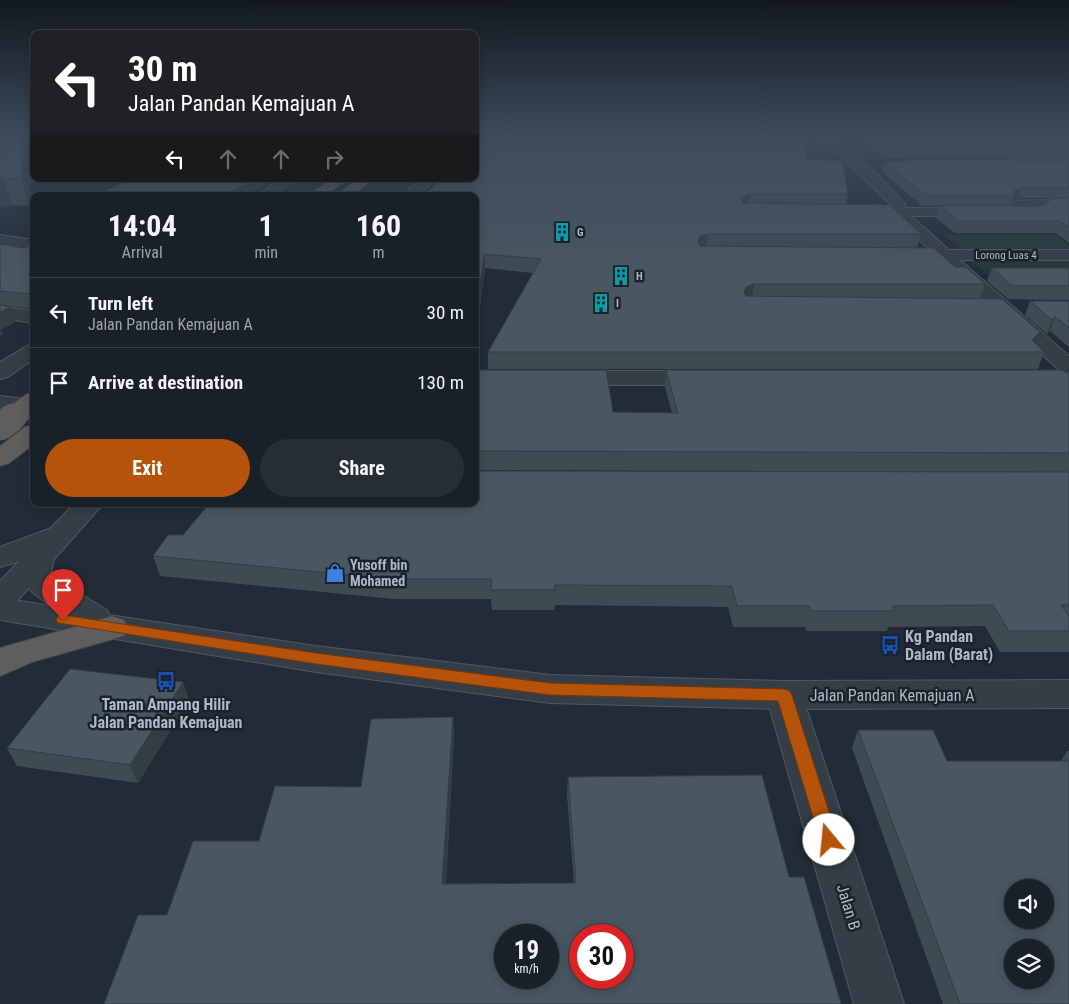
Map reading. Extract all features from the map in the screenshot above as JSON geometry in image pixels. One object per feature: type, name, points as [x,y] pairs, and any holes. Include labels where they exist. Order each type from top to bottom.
[{"type":"highway","points":[[321,192],[334,184]]},
{"type":"highway","points":[[348,192],[359,184]]},
{"type":"highway","points":[[0,427],[30,405]]},
{"type":"highway","points":[[0,458],[30,435]]},
{"type":"highway","points":[[0,663],[21,653],[112,628]]},
{"type":"street","points":[[269,192],[282,184]]},
{"type":"street","points":[[413,192],[422,184]]},
{"type":"street","points":[[875,184],[943,255],[1069,367]]},
{"type":"street","points":[[877,212],[898,208],[1069,204]]},
{"type":"street","points":[[898,208],[1037,212]]},
{"type":"street","points":[[7,241],[30,234]]},
{"type":"street","points":[[7,241],[30,244]]},
{"type":"street","name":"Lorong Luas 4","points":[[884,255],[1069,255]]},
{"type":"street","points":[[972,307],[1031,308]]},
{"type":"street","points":[[0,312],[30,316]]},
{"type":"street","points":[[0,361],[30,351]]},
{"type":"street","points":[[0,372],[30,353]]},
{"type":"street","points":[[554,378],[722,378]]},
{"type":"street","points":[[0,403],[30,407]]},
{"type":"street","points":[[0,600],[86,507]]},
{"type":"street","points":[[0,557],[38,545],[62,533]]},
{"type":"street","points":[[39,558],[36,573],[42,586],[112,628]]},
{"type":"street","name":"Jalan Pandan Kemajuan A","points":[[0,609],[112,628],[316,658],[550,689],[784,695],[1069,694]]},
{"type":"street","name":"Jalan B","points":[[784,695],[879,1004]]},
{"type":"green space","points":[[944,235],[1055,235],[1069,244],[1069,252],[964,252]]},
{"type":"green space","points":[[968,258],[1069,258],[1069,280],[993,280]]},
{"type":"building","points":[[120,184],[246,184],[232,192],[103,192]]},
{"type":"building","points":[[436,184],[846,184],[848,194],[750,194],[741,198],[743,203],[890,205],[921,234],[708,234],[700,236],[698,242],[700,246],[934,248],[955,267],[966,267],[985,284],[754,284],[746,287],[744,292],[746,296],[1002,299],[1040,332],[1032,340],[1044,352],[488,352],[541,259],[484,254],[479,292],[479,192],[427,192]]},
{"type":"building","points":[[911,184],[1069,184],[1069,188],[1022,187],[1014,191],[1014,195],[925,195]]},
{"type":"building","points":[[1069,198],[1069,227],[1060,221],[959,221],[940,206],[1041,206],[1049,202],[1048,199]]},
{"type":"building","points":[[0,244],[25,248],[30,245],[30,296],[0,291]]},
{"type":"building","points":[[992,268],[1069,268],[1069,286],[1012,286]]},
{"type":"building","points":[[1030,301],[1069,301],[1069,328],[1055,316],[1052,320]]},
{"type":"building","points":[[0,305],[10,307],[0,312]]},
{"type":"building","points":[[479,370],[606,370],[613,412],[678,413],[666,370],[1063,370],[1069,375],[1069,453],[479,451]]},
{"type":"building","points":[[479,471],[1069,472],[1069,605],[1061,605],[1069,616],[1069,631],[1009,631],[993,605],[892,606],[894,611],[811,611],[810,606],[737,606],[732,586],[555,585],[555,590],[491,590],[492,579],[392,579],[153,556],[168,535],[183,535],[206,507],[479,507]]},
{"type":"building","points":[[70,669],[183,682],[130,765],[7,748]]},
{"type":"building","points":[[453,717],[442,884],[576,883],[568,777],[762,775],[789,877],[804,877],[841,1004],[104,1004],[138,915],[167,915],[193,841],[259,841],[275,786],[361,787],[371,719]]},
{"type":"building","points":[[858,730],[933,730],[947,761],[1069,761],[1069,1004],[960,1004]]},
{"type":"place","name":"G","points":[[562,232]]},
{"type":"place","name":"H","points":[[621,276]]},
{"type":"place","name":"I","points":[[601,303]]},
{"type":"place","name":"Yusoff bin Mohamed","points":[[335,573]]},
{"type":"place","name":"Kg Pandan Dalam (Barat)","points":[[890,645]]},
{"type":"place","name":"Taman Ampang Hilir Jalan Pandan Kemajuan","points":[[166,681]]},
{"type":"route","points":[[63,620],[316,658],[550,689],[784,695],[829,840]]}]
